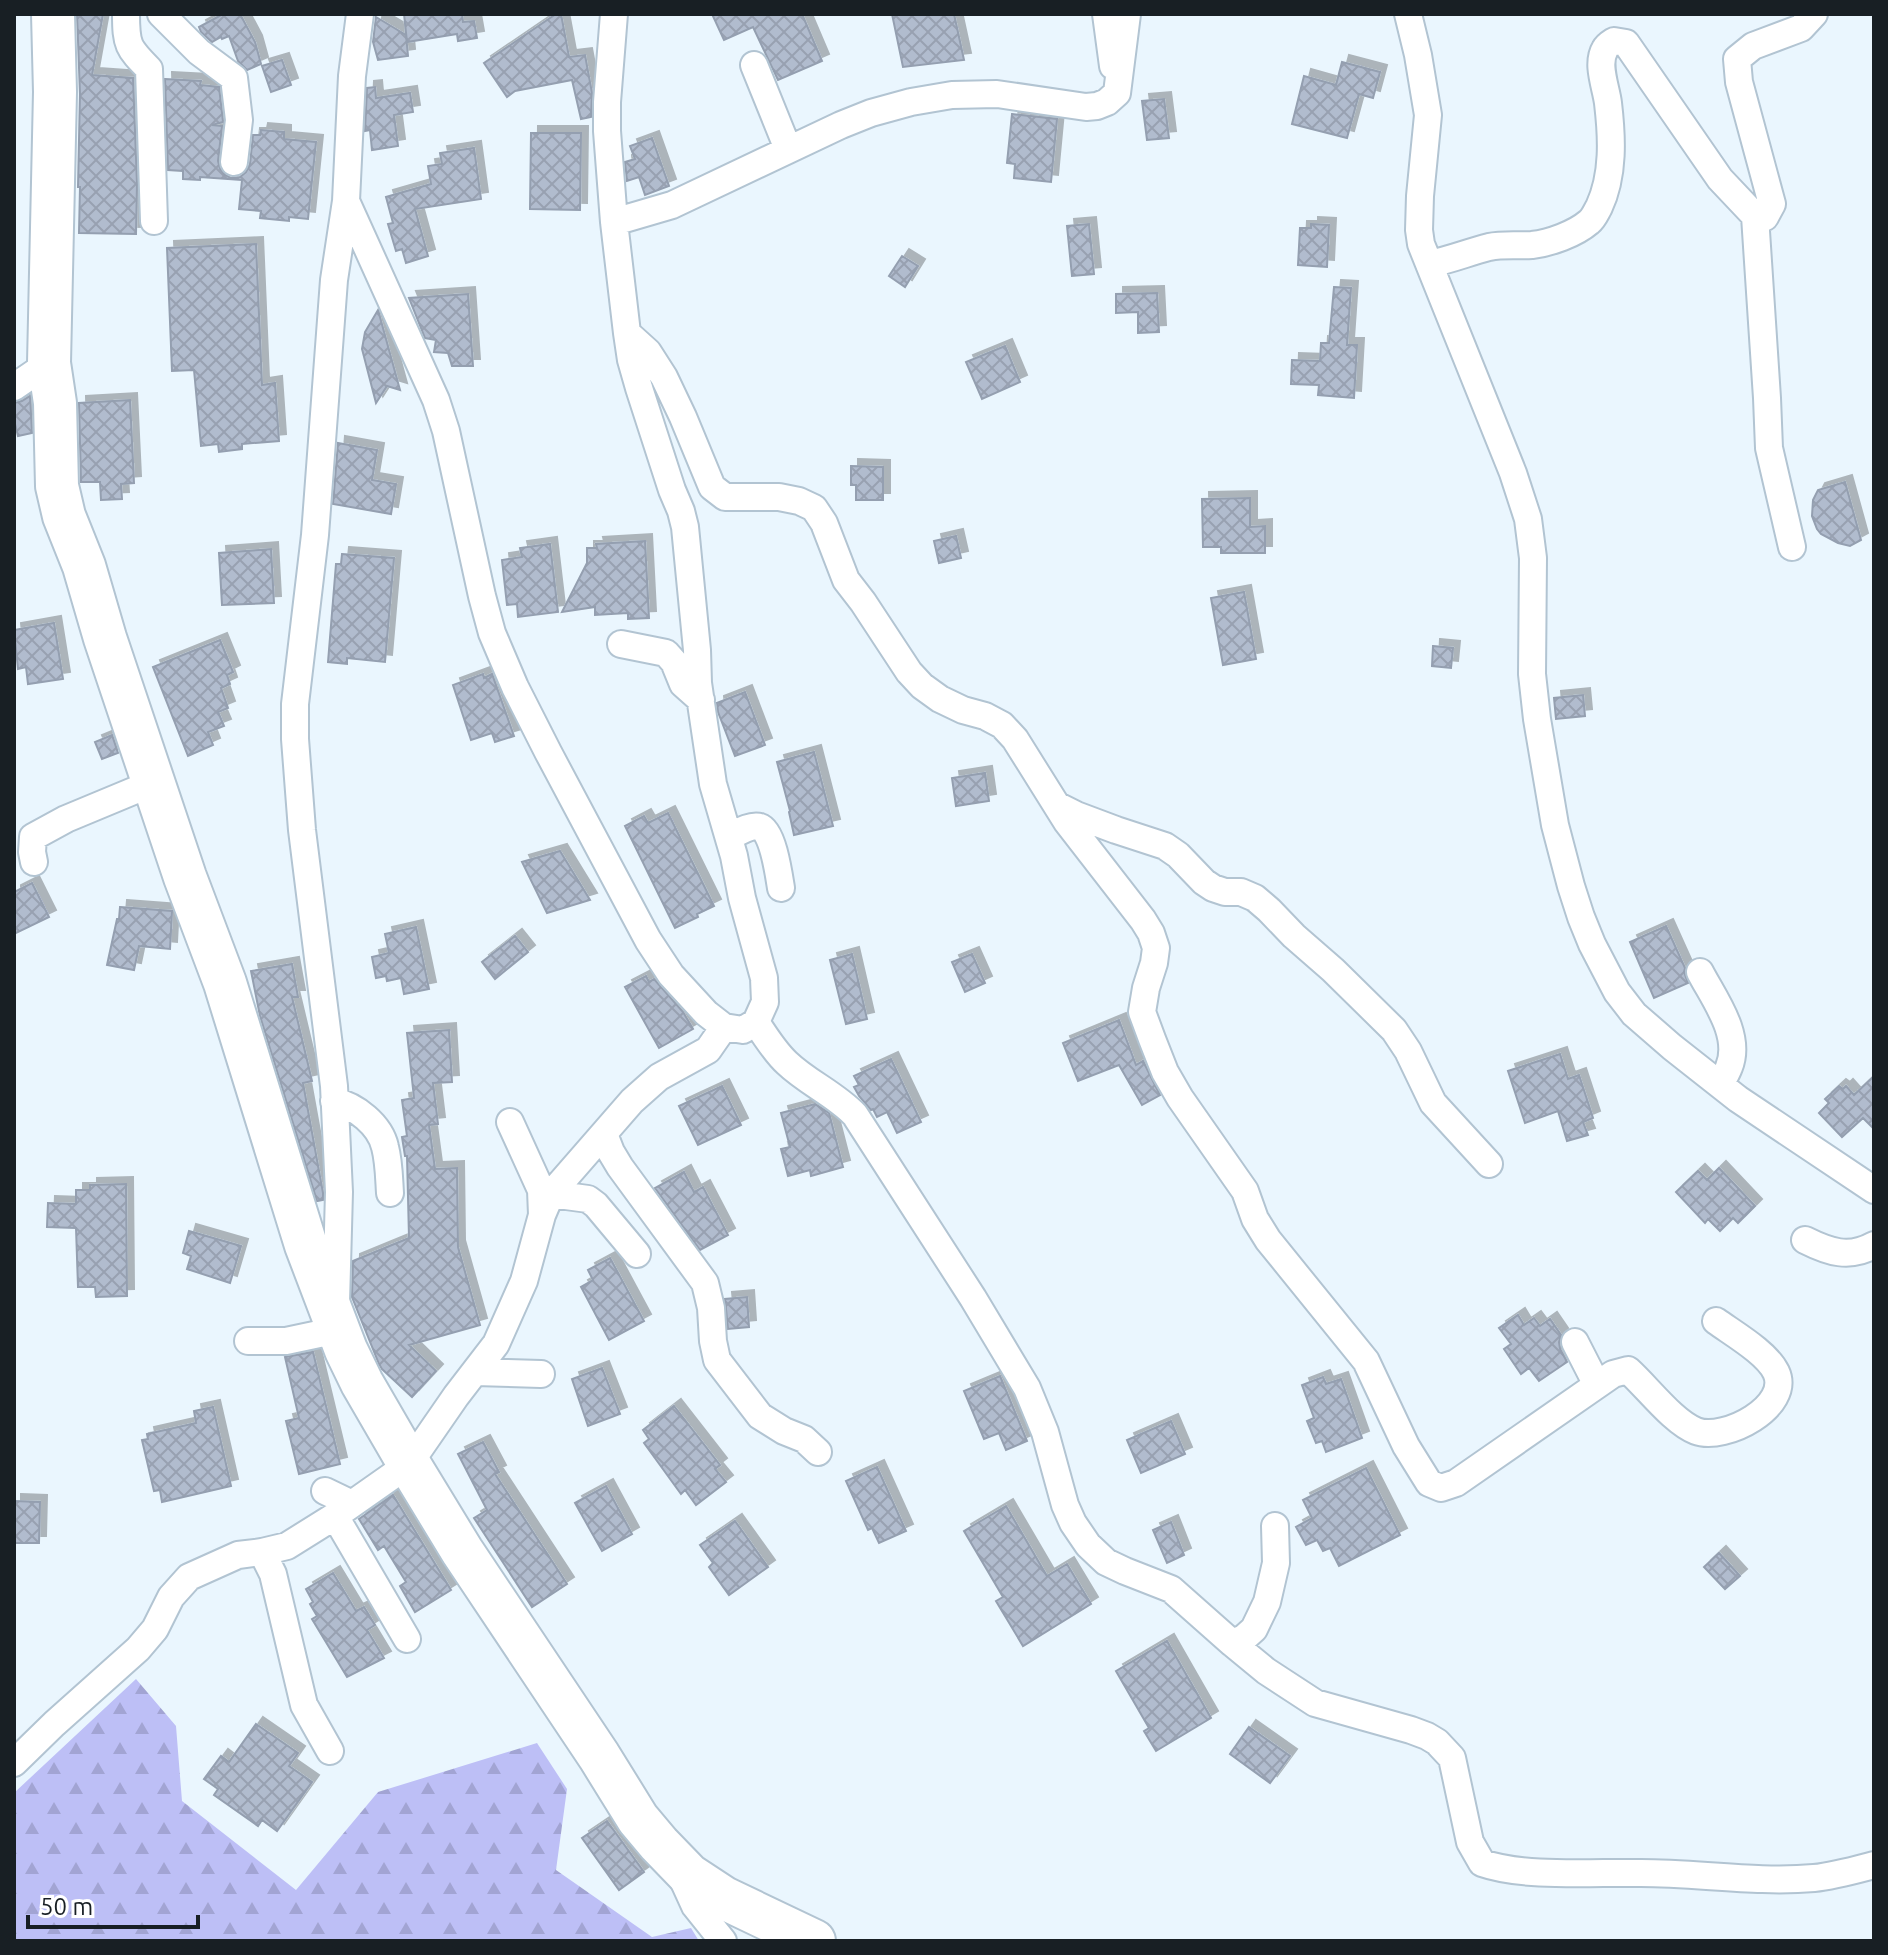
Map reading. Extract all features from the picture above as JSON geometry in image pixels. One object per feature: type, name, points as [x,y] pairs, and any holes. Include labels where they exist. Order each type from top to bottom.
[{"type":"main road","points":[[53,14],[55,92],[49,363],[55,403],[57,486],[64,516],[84,566],[185,877],[225,983],[306,1245],[336,1326],[362,1383],[462,1551],[638,1819],[689,1875],[724,1898],[814,1941]]},
{"type":"street","points":[[126,14],[130,50],[149,69],[154,221]]},
{"type":"street","points":[[161,14],[199,52],[234,78],[239,120],[234,162]]},
{"type":"street","points":[[248,1341],[286,1341],[336,1326],[339,1192],[334,1101],[302,830],[295,704],[315,535],[334,280],[346,201],[352,76],[360,14]]},
{"type":"street","points":[[346,201],[436,400],[446,431],[492,633],[515,687],[648,940],[671,975],[706,1013],[724,1027],[743,1030],[756,1022],[765,1002],[764,978],[713,784],[701,700],[685,527],[631,360],[614,222],[606,116],[614,14]]},
{"type":"street","points":[[1106,14],[1117,93]]},
{"type":"street","points":[[614,222],[672,205],[871,113],[925,99],[997,94],[1075,107],[1097,106],[1107,102],[1117,93],[1127,14]]},
{"type":"street","points":[[1408,14],[1428,115],[1420,196],[1421,244],[1513,473],[1528,519],[1533,558],[1532,674],[1537,719],[1555,825],[1581,917],[1617,992],[1634,1014],[1738,1099],[1874,1190]]},
{"type":"street","points":[[1755,216],[1765,217],[1772,204],[1739,82],[1737,59],[1753,46],[1801,28],[1814,14]]},
{"type":"street","points":[[1429,264],[1506,244],[1546,242],[1592,221],[1609,177],[1608,102],[1601,67],[1605,49],[1614,41],[1626,43],[1720,179],[1755,216],[1769,448],[1792,547]]},
{"type":"street","points":[[754,65],[788,149]]},
{"type":"street","points":[[627,333],[648,352],[664,377],[712,487],[725,497],[779,497],[814,508],[824,523],[846,580],[909,672],[940,699],[1002,725],[1015,739],[1088,851],[1114,880],[1151,933],[1156,948],[1142,1012],[1172,1085],[1245,1191],[1255,1219],[1268,1240],[1366,1361],[1391,1417],[1429,1483],[1441,1488],[1456,1483],[1613,1374],[1628,1370],[1681,1425],[1700,1433],[1744,1425],[1761,1413],[1780,1383],[1776,1370],[1764,1357],[1716,1321]]},
{"type":"street","points":[[14,387],[49,363]]},
{"type":"street","points":[[621,644],[666,653],[674,662],[683,684],[701,700]]},
{"type":"street","points":[[34,862],[33,837],[66,819],[155,782]]},
{"type":"street","points":[[1058,806],[1165,846],[1213,888],[1241,892],[1255,898],[1394,1030],[1408,1051],[1433,1103],[1489,1164]]},
{"type":"street","points":[[729,837],[758,826],[764,829],[771,841],[781,888]]},
{"type":"street","points":[[1700,972],[1729,1030],[1732,1045],[1730,1066],[1720,1084]]},
{"type":"street","points":[[756,1022],[788,1064],[838,1099],[855,1115],[973,1298],[1027,1388],[1045,1432],[1065,1505],[1088,1545],[1106,1562],[1171,1589],[1266,1671],[1315,1703],[1411,1730],[1437,1742],[1452,1758],[1470,1842],[1482,1863],[1547,1872],[1780,1879],[1816,1878],[1874,1865]]},
{"type":"street","points":[[14,1763],[138,1649],[155,1629],[171,1597],[189,1577],[238,1555],[287,1546],[409,1464],[496,1344],[524,1281],[546,1205],[632,1101],[659,1077],[708,1050],[724,1027]]},
{"type":"street","points":[[334,1101],[348,1104],[381,1134],[390,1193]]},
{"type":"street","points":[[510,1122],[546,1205]]},
{"type":"street","points":[[604,1134],[620,1167],[705,1283],[717,1360],[760,1416],[804,1439],[818,1452]]},
{"type":"street","points":[[546,1205],[588,1199],[637,1254]]},
{"type":"street","points":[[1805,1240],[1828,1251],[1859,1252],[1874,1245]]},
{"type":"street","points":[[1575,1342],[1597,1385]]},
{"type":"street","points":[[475,1372],[541,1374]]},
{"type":"street","points":[[325,1491],[344,1510],[407,1639]]},
{"type":"street","points":[[1232,1643],[1254,1629],[1267,1602],[1276,1563],[1275,1526]]},
{"type":"street","points":[[262,1552],[273,1574],[304,1705],[330,1751]]},
{"type":"street","points":[[675,1860],[695,1906],[723,1941]]},
{"type":"green space","points":[[136,1679],[176,1726],[182,1801],[296,1890],[378,1792],[537,1743],[567,1789],[556,1870],[652,1937],[691,1928],[699,1941],[14,1941],[14,1793]]},
{"type":"building","points":[[77,14],[103,14],[92,75],[133,78],[136,234],[79,233]]},
{"type":"building","points":[[223,14],[240,14],[255,42],[261,64],[247,70],[238,61],[229,36],[212,42],[201,32],[199,27]]},
{"type":"building","points":[[404,14],[462,14],[463,22],[474,21],[477,38],[458,41],[457,34],[407,42]]},
{"type":"building","points":[[556,14],[561,14],[569,57],[585,55],[592,93],[591,117],[581,119],[572,80],[515,91],[507,97],[484,63]]},
{"type":"building","points":[[712,14],[802,14],[822,61],[778,80],[753,27],[724,40]]},
{"type":"building","points":[[892,14],[954,14],[964,60],[903,67]]},
{"type":"building","points":[[376,17],[406,35],[408,56],[378,60],[373,42]]},
{"type":"building","points":[[282,60],[291,85],[271,92],[262,66]]},
{"type":"building","points":[[1342,62],[1380,72],[1373,98],[1359,94],[1347,138],[1292,124],[1304,76],[1336,85]]},
{"type":"building","points":[[165,79],[201,81],[200,85],[219,87],[223,122],[212,125],[222,126],[218,161],[220,169],[231,178],[240,177],[246,172],[250,164],[253,135],[260,135],[261,130],[284,132],[284,139],[316,142],[308,219],[260,218],[261,211],[239,209],[242,180],[183,179],[183,171],[168,170]]},
{"type":"building","points":[[375,87],[376,98],[410,93],[413,112],[394,115],[398,146],[372,150],[370,130],[365,131],[367,88]]},
{"type":"building","points":[[1164,99],[1169,138],[1147,140],[1142,101]]},
{"type":"building","points":[[1012,114],[1057,119],[1051,182],[1014,178],[1015,164],[1007,163]]},
{"type":"building","points":[[531,133],[581,133],[580,210],[530,209]]},
{"type":"building","points":[[652,138],[669,186],[645,195],[639,177],[627,181],[625,162],[635,159],[630,146]]},
{"type":"building","points":[[474,148],[481,199],[415,209],[428,256],[406,263],[402,249],[396,251],[388,224],[393,223],[386,197],[431,184],[428,166],[442,164],[440,153]]},
{"type":"building","points":[[1089,224],[1094,274],[1072,276],[1067,226]]},
{"type":"building","points":[[1311,224],[1329,225],[1327,267],[1298,265],[1300,228],[1311,228]]},
{"type":"building","points":[[256,244],[262,385],[275,383],[279,441],[242,444],[242,449],[219,452],[218,444],[201,446],[194,370],[172,371],[167,248]]},
{"type":"building","points":[[902,256],[918,266],[905,287],[889,276]]},
{"type":"building","points":[[1334,287],[1351,288],[1347,345],[1357,345],[1354,398],[1318,395],[1319,385],[1291,384],[1292,360],[1320,361],[1321,343],[1329,343]]},
{"type":"building","points":[[1157,293],[1159,332],[1138,333],[1138,312],[1116,313],[1116,294]]},
{"type":"building","points":[[468,294],[473,366],[452,366],[448,353],[434,352],[436,340],[425,338],[409,298]]},
{"type":"building","points":[[378,310],[400,390],[387,386],[376,403],[362,349],[365,332]]},
{"type":"building","points":[[1005,346],[1020,382],[982,399],[966,362]]},
{"type":"building","points":[[30,396],[32,433],[18,436],[14,403]]},
{"type":"building","points":[[130,400],[134,483],[121,484],[122,499],[101,500],[100,482],[81,482],[79,403]]},
{"type":"building","points":[[338,443],[377,450],[372,480],[396,484],[391,514],[333,504]]},
{"type":"building","points":[[851,466],[883,467],[883,500],[856,500],[856,485],[851,485]]},
{"type":"building","points":[[1845,482],[1861,540],[1850,546],[1821,534],[1812,516],[1813,500],[1818,490]]},
{"type":"building","points":[[1250,498],[1250,527],[1265,526],[1265,553],[1221,553],[1221,547],[1203,547],[1202,499]]},
{"type":"building","points":[[956,536],[961,558],[939,563],[934,541]]},
{"type":"building","points":[[645,541],[649,618],[628,619],[628,613],[595,615],[595,607],[562,612],[587,563],[587,548],[597,548],[596,544]]},
{"type":"building","points":[[550,544],[558,612],[518,617],[517,604],[507,605],[502,560],[522,557],[520,548]]},
{"type":"building","points":[[271,549],[274,603],[222,605],[219,553]]},
{"type":"building","points":[[342,554],[394,558],[385,662],[347,658],[347,664],[328,662],[336,564],[341,564]]},
{"type":"building","points":[[1244,592],[1256,659],[1223,665],[1211,598]]},
{"type":"building","points":[[54,623],[63,679],[28,684],[26,667],[18,669],[14,630]]},
{"type":"building","points":[[220,640],[233,672],[227,675],[230,684],[221,688],[228,708],[218,712],[224,726],[208,732],[213,745],[188,756],[153,667]]},
{"type":"building","points":[[1433,646],[1453,648],[1451,668],[1432,666]]},
{"type":"building","points":[[483,674],[484,678],[492,674],[514,736],[495,742],[492,733],[471,740],[453,685]]},
{"type":"building","points":[[745,692],[765,745],[735,756],[717,703]]},
{"type":"building","points":[[1583,695],[1585,716],[1556,719],[1554,698]]},
{"type":"building","points":[[112,735],[118,753],[102,759],[95,742]]},
{"type":"building","points":[[814,752],[833,826],[794,835],[777,762]]},
{"type":"building","points":[[985,773],[989,801],[956,806],[952,778]]},
{"type":"building","points":[[668,813],[714,906],[675,928],[625,826],[644,816],[648,823]]},
{"type":"building","points":[[560,851],[590,900],[547,913],[522,862]]},
{"type":"building","points":[[32,883],[49,917],[14,934],[14,892]]},
{"type":"building","points":[[120,907],[172,911],[170,949],[139,946],[134,970],[107,965]]},
{"type":"building","points":[[1666,926],[1685,968],[1688,983],[1654,998],[1630,942]]},
{"type":"building","points":[[416,927],[429,989],[404,994],[401,978],[387,981],[386,976],[376,978],[372,957],[389,953],[385,934]]},
{"type":"building","points":[[515,936],[528,952],[495,979],[482,962]]},
{"type":"building","points":[[852,954],[867,1019],[846,1024],[830,960]]},
{"type":"building","points":[[972,954],[985,983],[965,992],[952,962]]},
{"type":"building","points":[[292,964],[298,997],[292,997],[312,1081],[303,1083],[323,1193],[323,1200],[317,1201],[260,1016],[251,971]]},
{"type":"building","points":[[646,976],[649,982],[654,979],[683,1012],[693,1029],[659,1048],[625,987]]},
{"type":"building","points":[[1119,1020],[1136,1065],[1143,1061],[1160,1095],[1142,1105],[1119,1065],[1078,1081],[1063,1043]]},
{"type":"building","points":[[449,1030],[452,1082],[433,1083],[438,1124],[429,1125],[435,1169],[457,1168],[458,1247],[480,1325],[409,1345],[436,1371],[412,1397],[379,1364],[352,1297],[353,1261],[409,1238],[407,1156],[402,1137],[407,1136],[402,1100],[414,1098],[407,1033]]},
{"type":"building","points":[[1560,1054],[1568,1079],[1579,1075],[1593,1118],[1583,1122],[1588,1135],[1567,1141],[1558,1111],[1525,1123],[1508,1071]]},
{"type":"building","points":[[891,1059],[921,1122],[897,1133],[887,1112],[877,1117],[854,1087],[859,1085],[854,1076]]},
{"type":"building","points":[[1874,1076],[1874,1129],[1863,1118],[1842,1137],[1819,1113],[1829,1103],[1825,1099],[1839,1086],[1843,1089],[1846,1086],[1854,1095]]},
{"type":"building","points":[[722,1086],[741,1125],[698,1145],[679,1106]]},
{"type":"building","points":[[815,1104],[829,1113],[843,1167],[811,1176],[810,1170],[788,1176],[781,1149],[790,1147],[781,1113]]},
{"type":"building","points":[[1719,1168],[1755,1206],[1738,1223],[1733,1218],[1720,1231],[1708,1219],[1705,1223],[1676,1192],[1698,1171],[1707,1180]]},
{"type":"building","points":[[684,1172],[694,1192],[703,1187],[728,1235],[700,1250],[655,1188]]},
{"type":"building","points":[[126,1184],[127,1296],[96,1297],[95,1287],[78,1287],[76,1228],[47,1227],[48,1203],[76,1204],[76,1190],[90,1190],[90,1185]]},
{"type":"building","points":[[189,1231],[241,1246],[230,1283],[187,1269],[191,1256],[183,1253]]},
{"type":"building","points":[[610,1258],[644,1321],[609,1340],[581,1287],[593,1280],[588,1270]]},
{"type":"building","points":[[747,1297],[749,1327],[728,1329],[725,1299]]},
{"type":"building","points":[[1518,1315],[1524,1325],[1534,1318],[1540,1326],[1550,1319],[1561,1335],[1560,1349],[1567,1362],[1539,1381],[1529,1368],[1521,1374],[1504,1349],[1511,1344],[1499,1328]]},
{"type":"building","points":[[313,1352],[340,1464],[299,1474],[286,1421],[299,1418],[285,1357]]},
{"type":"building","points":[[602,1368],[620,1414],[588,1426],[572,1379]]},
{"type":"building","points":[[1000,1376],[1027,1441],[1006,1450],[999,1433],[984,1439],[964,1391]]},
{"type":"building","points":[[1323,1377],[1326,1384],[1341,1379],[1362,1438],[1326,1452],[1322,1441],[1316,1443],[1307,1421],[1314,1418],[1302,1385]]},
{"type":"building","points":[[674,1406],[720,1465],[715,1469],[726,1482],[696,1505],[685,1490],[681,1494],[644,1443],[649,1439],[643,1430]]},
{"type":"building","points":[[213,1407],[231,1486],[162,1502],[160,1490],[154,1491],[142,1440],[148,1439],[147,1434],[196,1423],[194,1411]]},
{"type":"building","points":[[1171,1421],[1185,1454],[1141,1473],[1127,1440]]},
{"type":"building","points":[[483,1442],[499,1472],[495,1474],[567,1584],[532,1607],[474,1518],[487,1510],[458,1454]]},
{"type":"building","points":[[877,1467],[906,1531],[879,1543],[872,1528],[868,1530],[846,1481]]},
{"type":"building","points":[[1366,1468],[1400,1535],[1339,1566],[1330,1548],[1323,1551],[1317,1540],[1306,1545],[1296,1527],[1312,1518],[1303,1500]]},
{"type":"building","points":[[606,1486],[632,1534],[602,1551],[575,1503]]},
{"type":"building","points":[[393,1495],[451,1590],[415,1612],[400,1586],[406,1582],[384,1546],[378,1550],[359,1519]]},
{"type":"building","points":[[14,1501],[40,1502],[39,1543],[14,1543]]},
{"type":"building","points":[[1006,1506],[1047,1576],[1067,1564],[1091,1604],[1023,1646],[996,1601],[1003,1597],[964,1531]]},
{"type":"building","points":[[735,1521],[768,1567],[729,1595],[709,1567],[713,1563],[700,1545]]},
{"type":"building","points":[[1171,1522],[1184,1555],[1167,1563],[1153,1530]]},
{"type":"building","points":[[1719,1553],[1740,1576],[1725,1589],[1704,1567]]},
{"type":"building","points":[[333,1573],[356,1611],[364,1607],[375,1625],[367,1630],[384,1658],[347,1677],[312,1619],[317,1616],[306,1589]]},
{"type":"building","points":[[1167,1641],[1211,1718],[1156,1751],[1144,1731],[1149,1728],[1116,1671]]},
{"type":"building","points":[[256,1724],[298,1753],[289,1766],[312,1782],[277,1831],[262,1820],[258,1826],[214,1795],[218,1789],[204,1779],[221,1756],[229,1762]]},
{"type":"building","points":[[1249,1727],[1290,1756],[1270,1783],[1230,1754]]},
{"type":"building","points":[[607,1821],[644,1872],[619,1890],[582,1838]]}]
